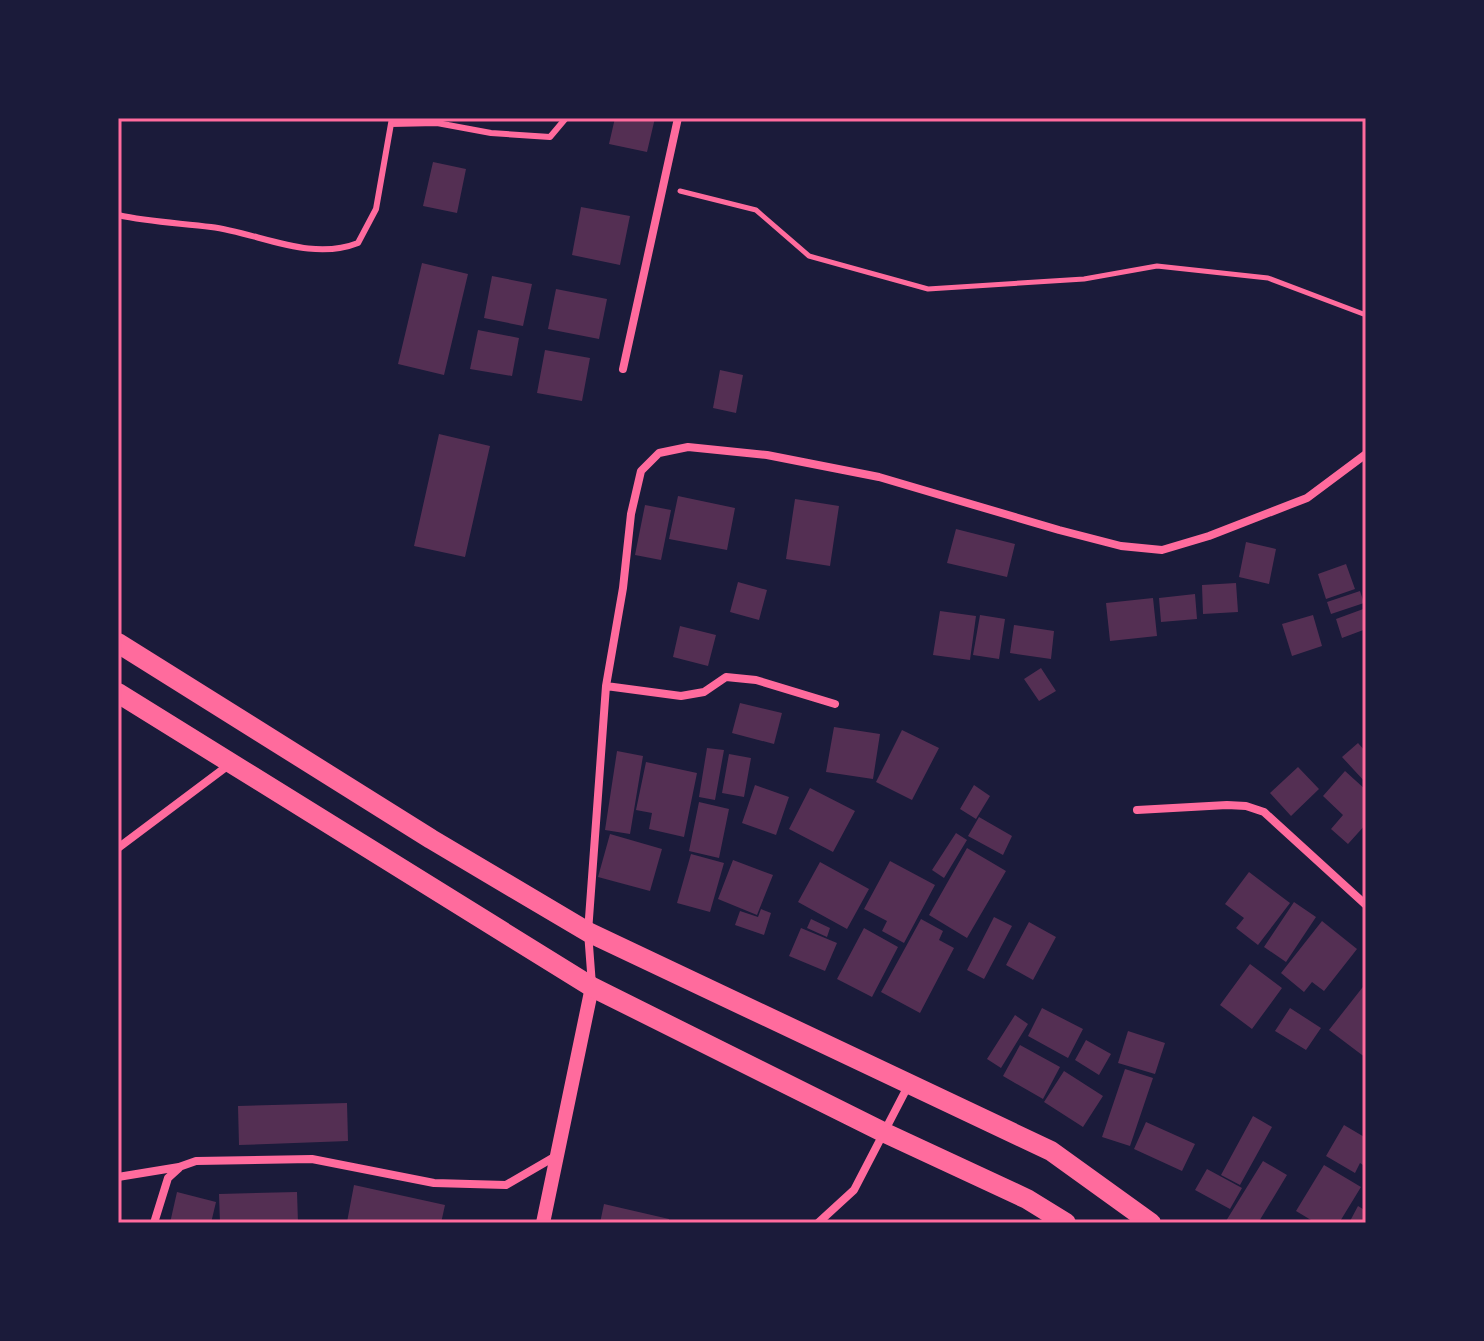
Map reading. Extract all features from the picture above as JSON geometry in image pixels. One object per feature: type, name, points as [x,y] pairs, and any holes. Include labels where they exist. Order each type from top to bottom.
[{"type":"main road","points":[[118,643],[431,839],[588,932],[1051,1151],[1151,1223]]},
{"type":"main road","points":[[118,693],[592,987],[883,1132],[1027,1199],[1066,1223]]},
{"type":"street","points":[[623,369],[678,118]]},
{"type":"street","points":[[543,1223],[592,987],[588,932],[606,686],[623,588],[631,514],[641,471],[659,453],[688,447],[767,455],[879,477],[1121,546],[1162,550],[1209,536],[1307,498],[1366,454]]},
{"type":"street","points":[[606,686],[681,696],[704,692],[726,677],[756,680],[835,704]]},
{"type":"street","points":[[118,848],[231,763]]},
{"type":"street","points":[[1137,810],[1183,810],[1227,805],[1246,806],[1264,812],[1366,905]]},
{"type":"street","points":[[818,1223],[854,1190],[908,1086]]},
{"type":"street","points":[[118,1177],[179,1167],[196,1161],[312,1159],[434,1183],[506,1185],[557,1156]]},
{"type":"street","points":[[154,1223],[168,1178],[179,1167]]},
{"type":"lane","points":[[118,215],[146,221],[214,227],[304,248],[341,250],[358,243],[376,209],[392,121],[437,123],[491,133],[550,137],[566,118]]},
{"type":"path","points":[[662,186],[756,210],[809,256],[928,289],[1084,279],[1157,266],[1268,278],[1366,315]]},
{"type":"building","points":[[615,118],[655,118],[647,152],[609,144]]},
{"type":"building","points":[[433,162],[466,169],[457,213],[423,206]]},
{"type":"building","points":[[581,207],[630,216],[620,265],[572,255]]},
{"type":"building","points":[[422,263],[468,274],[444,375],[398,364]]},
{"type":"building","points":[[492,276],[532,284],[523,326],[484,318]]},
{"type":"building","points":[[556,289],[607,299],[599,339],[548,329]]},
{"type":"building","points":[[478,330],[519,338],[512,376],[470,369]]},
{"type":"building","points":[[545,350],[590,358],[582,401],[537,393]]},
{"type":"building","points":[[720,370],[743,375],[736,413],[713,408]]},
{"type":"building","points":[[439,434],[490,446],[465,557],[414,546]]},
{"type":"building","points":[[678,496],[735,508],[727,550],[669,539]]},
{"type":"building","points":[[795,499],[839,506],[830,566],[786,559]]},
{"type":"building","points":[[645,505],[671,510],[661,560],[635,555]]},
{"type":"building","points":[[956,529],[1015,544],[1007,577],[947,563]]},
{"type":"building","points":[[1246,542],[1276,549],[1269,584],[1239,577]]},
{"type":"building","points":[[1346,564],[1355,589],[1326,599],[1318,574]]},
{"type":"building","points":[[738,582],[767,590],[759,620],[730,612]]},
{"type":"building","points":[[1236,583],[1238,612],[1203,614],[1202,585]]},
{"type":"building","points":[[1360,591],[1364,603],[1331,614],[1327,602]]},
{"type":"building","points":[[1195,594],[1197,619],[1161,622],[1159,598]]},
{"type":"building","points":[[1153,598],[1157,636],[1110,641],[1106,603]]},
{"type":"building","points":[[1366,608],[1366,629],[1342,638],[1336,619]]},
{"type":"building","points":[[940,611],[976,616],[970,660],[933,655]]},
{"type":"building","points":[[980,615],[1005,619],[999,659],[973,655]]},
{"type":"building","points":[[1313,615],[1322,646],[1292,656],[1282,624]]},
{"type":"building","points":[[1014,625],[1054,631],[1051,659],[1010,653]]},
{"type":"building","points":[[680,626],[716,635],[708,666],[673,657]]},
{"type":"building","points":[[1041,668],[1056,691],[1039,701],[1024,679]]},
{"type":"building","points":[[740,703],[782,713],[774,744],[732,733]]},
{"type":"building","points":[[834,727],[880,734],[873,779],[826,772]]},
{"type":"building","points":[[902,730],[939,748],[912,800],[876,782]]},
{"type":"building","points":[[1358,743],[1366,752],[1366,783],[1342,757]]},
{"type":"building","points":[[707,748],[724,750],[715,800],[699,797]]},
{"type":"building","points":[[617,751],[643,756],[630,834],[605,830]]},
{"type":"building","points":[[729,754],[751,758],[744,797],[722,793]]},
{"type":"building","points":[[646,762],[697,773],[684,837],[649,829],[652,813],[636,810]]},
{"type":"building","points":[[1298,767],[1319,789],[1291,816],[1270,793]]},
{"type":"building","points":[[1345,771],[1366,790],[1366,824],[1348,844],[1331,829],[1343,815],[1323,796]]},
{"type":"building","points":[[755,785],[789,797],[776,835],[742,823]]},
{"type":"building","points":[[974,785],[990,796],[976,819],[960,809]]},
{"type":"building","points":[[810,788],[855,811],[833,852],[789,829]]},
{"type":"building","points":[[699,802],[729,809],[719,858],[689,851]]},
{"type":"building","points":[[979,817],[1012,836],[1003,855],[968,836]]},
{"type":"building","points":[[956,833],[967,840],[944,878],[932,870]]},
{"type":"building","points":[[610,834],[662,849],[650,891],[598,877]]},
{"type":"building","points":[[967,848],[1006,871],[967,938],[929,915]]},
{"type":"building","points":[[691,854],[724,863],[710,912],[677,903]]},
{"type":"building","points":[[733,860],[773,875],[757,915],[718,899]]},
{"type":"building","points":[[890,861],[935,885],[904,943],[882,931],[887,921],[864,909]]},
{"type":"building","points":[[820,862],[869,889],[847,929],[798,902]]},
{"type":"building","points":[[1249,872],[1290,903],[1258,945],[1236,928],[1244,918],[1225,904]]},
{"type":"building","points":[[1294,902],[1316,917],[1286,962],[1264,947]]},
{"type":"building","points":[[761,909],[771,913],[764,935],[735,925],[740,911],[758,917]]},
{"type":"building","points":[[994,917],[1012,926],[984,979],[967,970]]},
{"type":"building","points":[[811,919],[830,928],[827,937],[807,928]]},
{"type":"building","points":[[921,919],[943,931],[939,940],[954,948],[920,1013],[881,992]]},
{"type":"building","points":[[1322,921],[1357,949],[1324,991],[1312,982],[1304,992],[1281,973]]},
{"type":"building","points":[[1029,922],[1056,937],[1033,980],[1006,965]]},
{"type":"building","points":[[801,928],[837,943],[825,971],[789,956]]},
{"type":"building","points":[[864,928],[898,947],[872,997],[837,979]]},
{"type":"building","points":[[1250,964],[1282,988],[1252,1029],[1220,1005]]},
{"type":"building","points":[[1366,983],[1366,1058],[1329,1030]]},
{"type":"building","points":[[1042,1008],[1083,1029],[1068,1058],[1028,1036]]},
{"type":"building","points":[[1290,1008],[1321,1028],[1306,1050],[1275,1031]]},
{"type":"building","points":[[1015,1015],[1028,1024],[1001,1068],[987,1059]]},
{"type":"building","points":[[1128,1031],[1165,1043],[1155,1074],[1118,1063]]},
{"type":"building","points":[[1086,1040],[1111,1054],[1099,1075],[1075,1060]]},
{"type":"building","points":[[1020,1045],[1060,1067],[1043,1099],[1003,1076]]},
{"type":"building","points":[[1125,1069],[1153,1078],[1130,1146],[1102,1137]]},
{"type":"building","points":[[1064,1071],[1103,1096],[1083,1127],[1044,1102]]},
{"type":"building","points":[[347,1103],[348,1141],[239,1145],[238,1106]]},
{"type":"building","points":[[1253,1116],[1272,1127],[1240,1185],[1221,1175]]},
{"type":"building","points":[[1146,1122],[1195,1144],[1182,1171],[1134,1149]]},
{"type":"building","points":[[1344,1125],[1366,1138],[1366,1167],[1360,1163],[1355,1173],[1326,1156]]},
{"type":"building","points":[[1263,1161],[1287,1175],[1258,1223],[1226,1221]]},
{"type":"building","points":[[1324,1165],[1361,1187],[1339,1223],[1316,1223],[1296,1211]]},
{"type":"building","points":[[1207,1169],[1242,1188],[1230,1209],[1195,1190]]},
{"type":"building","points":[[354,1185],[445,1205],[441,1223],[347,1222]]},
{"type":"building","points":[[177,1192],[216,1202],[211,1223],[170,1223]]},
{"type":"building","points":[[297,1192],[298,1223],[220,1223],[219,1194]]},
{"type":"building","points":[[604,1204],[669,1219],[669,1223],[600,1223]]},
{"type":"building","points":[[1358,1206],[1366,1211],[1366,1223],[1349,1223]]}]
